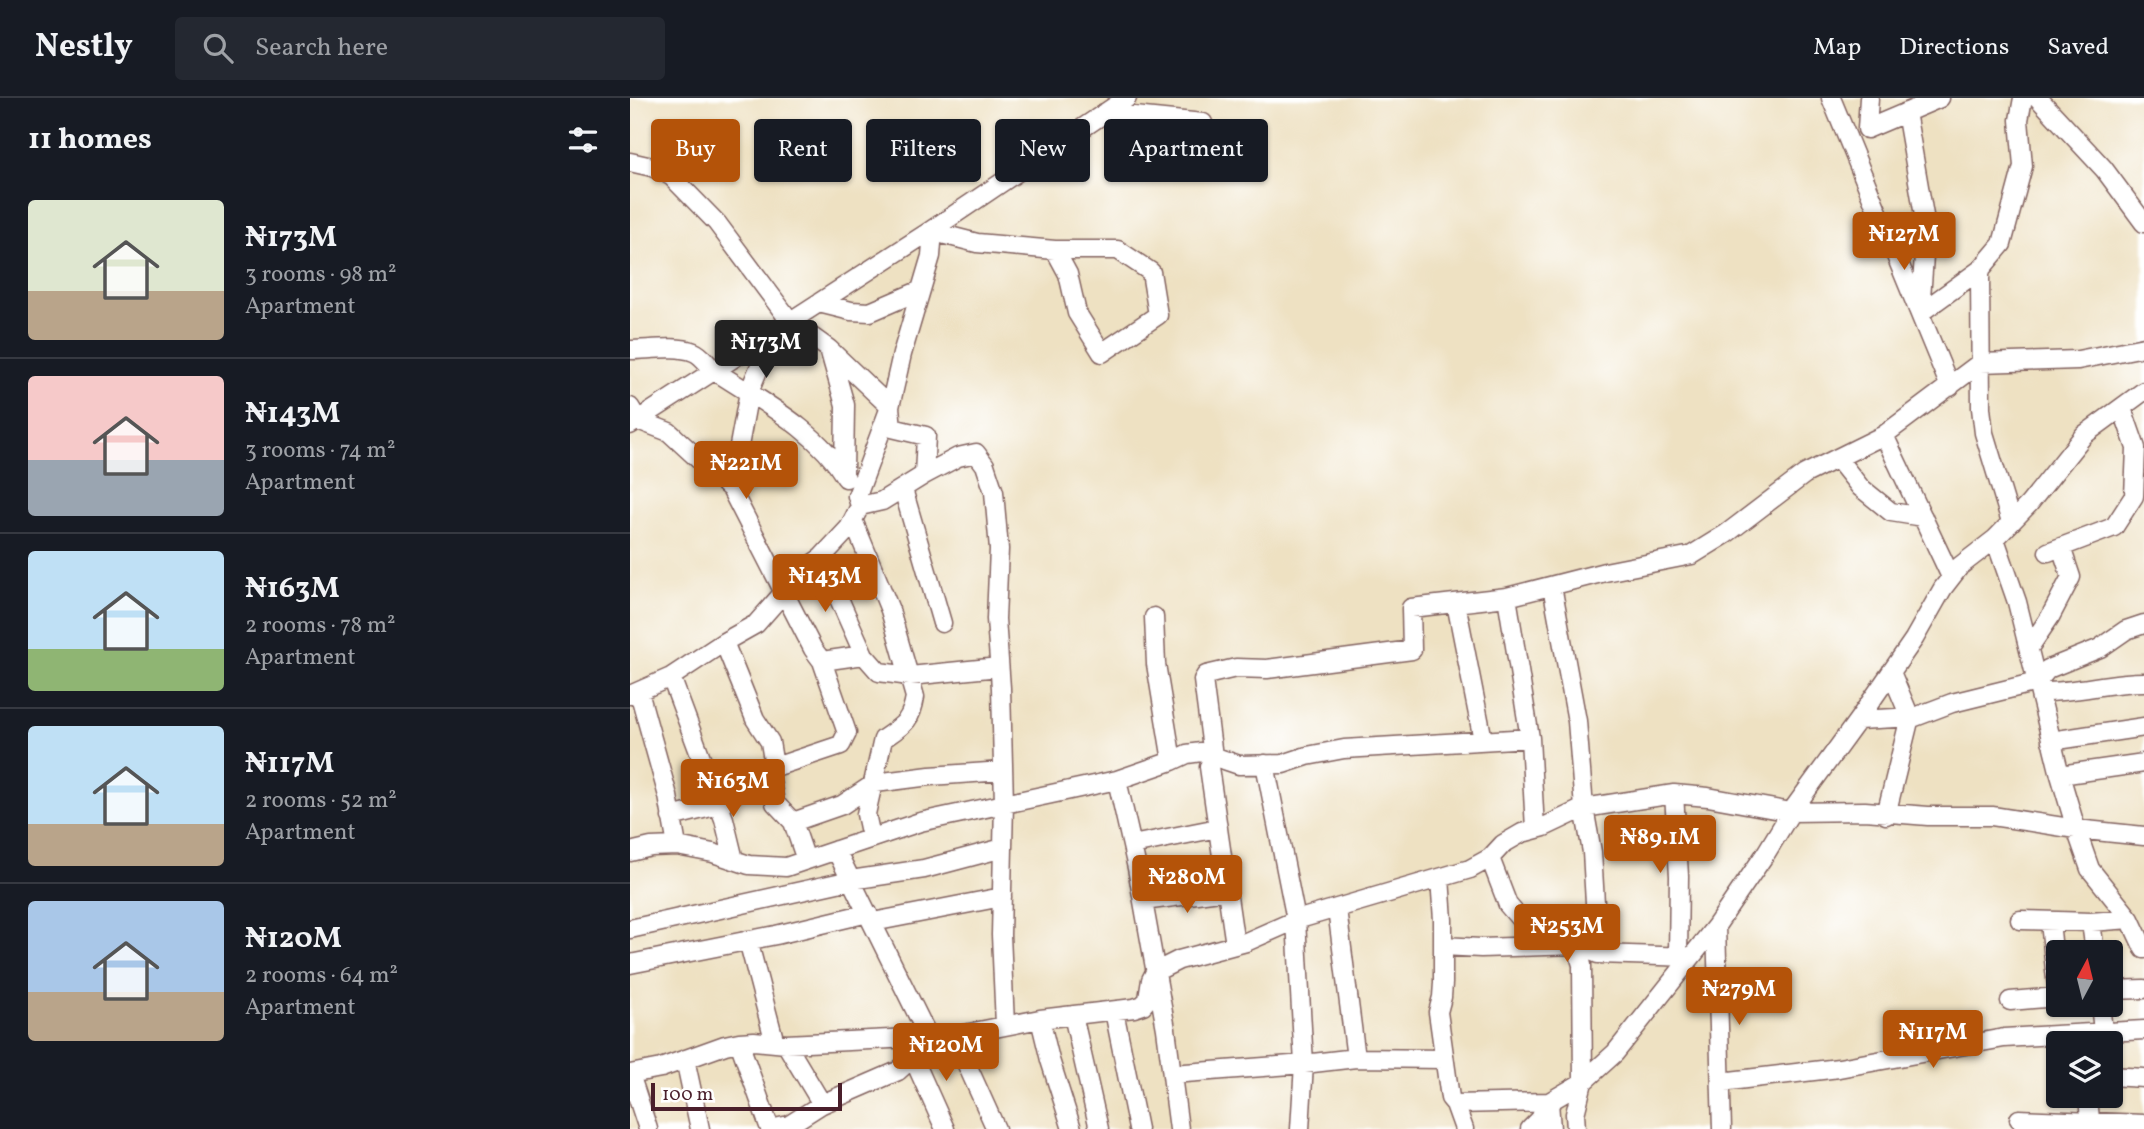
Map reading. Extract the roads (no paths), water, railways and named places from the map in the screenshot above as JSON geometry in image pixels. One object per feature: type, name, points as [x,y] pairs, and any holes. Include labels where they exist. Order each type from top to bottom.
[{"type":"street","points":[[633,418],[714,371],[819,303],[1127,98]]},
{"type":"street","points":[[1831,98],[1950,387]]},
{"type":"street","points":[[1854,151],[1867,129],[1869,98]]},
{"type":"street","points":[[1867,129],[1940,98]]},
{"type":"street","points":[[1920,313],[1981,269],[2002,244],[2022,166],[2019,120],[2023,98]]},
{"type":"street","points":[[2038,98],[2104,169],[2144,223]]},
{"type":"street","points":[[1906,112],[1926,227],[1920,313]]},
{"type":"street","points":[[1104,113],[1163,119]]},
{"type":"street","points":[[630,162],[652,167],[671,176],[717,223],[790,321],[829,349],[890,407],[892,428],[926,436],[923,475]]},
{"type":"street","points":[[930,231],[977,243],[1055,250],[1118,250],[1151,272],[1158,315],[1102,353],[1077,313],[1068,274],[1055,250]]},
{"type":"street","points":[[677,846],[668,796],[635,694],[671,677],[723,642],[756,624],[785,591],[794,576],[821,558],[849,528],[890,407],[902,354],[933,250],[930,231]]},
{"type":"street","points":[[1981,269],[1981,408],[1984,433],[2011,522]]},
{"type":"street","points":[[819,303],[851,311],[870,312],[921,290]]},
{"type":"street","points":[[731,489],[749,392],[774,332]]},
{"type":"street","points":[[1235,945],[1209,767],[1213,756],[1203,680],[1206,675],[1236,667],[1267,669],[1412,650],[1411,608],[1507,597],[1605,572],[1692,555],[1726,534],[1805,474],[1885,435],[1980,363],[2078,360],[2144,347]]},
{"type":"street","points":[[630,350],[687,349],[698,353],[714,371],[778,410],[829,454],[844,474],[890,610],[915,697],[913,711],[907,723],[883,739],[866,814],[871,838]]},
{"type":"street","points":[[829,349],[845,405],[844,474]]},
{"type":"street","points":[[1455,1104],[1549,1102],[1583,1082],[1615,1053],[1685,957],[1716,926],[1791,812],[1914,639],[1942,587],[1960,566],[1995,539],[2029,504],[2084,435],[2144,391]]},
{"type":"street","points":[[2029,648],[2050,617],[2071,577],[2054,549],[2114,527],[2134,496],[2136,448],[2122,408]]},
{"type":"street","points":[[633,418],[669,432],[731,489],[813,649],[822,661],[846,733],[841,745],[769,769],[719,805],[671,817]]},
{"type":"street","points":[[1885,435],[1951,577]]},
{"type":"street","points":[[856,508],[882,501],[958,457],[976,453],[985,465],[994,492],[999,549],[996,619],[1004,803],[1001,935],[1005,1025]]},
{"type":"street","points":[[1837,457],[1860,487],[1891,512],[1923,517]]},
{"type":"street","points":[[903,489],[942,623]]},
{"type":"street","points":[[1995,539],[2017,603],[2060,775],[2090,869],[2130,919],[2144,949]]},
{"type":"street","points":[[821,558],[864,654],[879,672],[910,676],[999,667]]},
{"type":"street","points":[[1552,586],[1573,692],[1584,808],[1592,852],[1598,954]]},
{"type":"street","points":[[1507,597],[1530,738],[1535,829]]},
{"type":"street","points":[[1456,603],[1483,740]]},
{"type":"street","points":[[1154,617],[1156,664],[1172,761]]},
{"type":"street","points":[[2038,687],[2048,669],[2101,648],[2126,630],[2144,624]]},
{"type":"street","points":[[723,642],[755,719],[770,742],[773,760],[769,769],[775,803],[793,822],[806,860]]},
{"type":"street","points":[[822,661],[864,654]]},
{"type":"street","points":[[1886,815],[1910,718],[1891,672]]},
{"type":"street","points":[[671,677],[719,805],[734,860]]},
{"type":"street","points":[[1858,720],[1910,718],[1952,703],[2038,687],[2061,692],[2106,684],[2144,682]]},
{"type":"street","points":[[2051,741],[2144,727]]},
{"type":"street","points":[[630,852],[651,847],[677,846],[768,868],[786,867],[920,822],[1117,780],[1187,754],[1201,752],[1239,765],[1283,764],[1344,749],[1530,738]]},
{"type":"street","points":[[1265,764],[1296,920],[1304,1065],[1300,1129]]},
{"type":"street","points":[[2060,775],[2144,764]]},
{"type":"street","points":[[793,822],[842,805],[875,783],[1003,771]]},
{"type":"street","points":[[1117,780],[1167,1029],[1179,1129]]},
{"type":"street","points":[[1674,794],[1680,927],[1685,957]]},
{"type":"street","points":[[648,1129],[630,1074],[661,1068],[739,1042],[911,1047],[929,1038],[1143,1005],[1148,999],[1155,972],[1179,960],[1235,945],[1296,920],[1470,869],[1490,858],[1503,844],[1522,833],[1584,808],[1674,794],[1708,797],[1791,812],[1865,811],[1886,815],[1992,816],[2144,836]]},
{"type":"street","points":[[1132,845],[1218,828]]},
{"type":"street","points":[[630,929],[851,880],[924,869],[1003,848]]},
{"type":"street","points":[[836,850],[929,1038]]},
{"type":"street","points":[[1490,858],[1508,905],[1527,927],[1598,954],[1685,957]]},
{"type":"street","points":[[1440,878],[1443,997],[1438,1012],[1450,1098],[1464,1129]]},
{"type":"street","points":[[1143,901],[1227,890]]},
{"type":"street","points":[[630,964],[870,918],[1002,897]]},
{"type":"street","points":[[1336,909],[1356,1058]]},
{"type":"street","points":[[2020,920],[2091,922],[2130,919]]},
{"type":"street","points":[[2050,922],[2052,940]]},
{"type":"street","points":[[2091,922],[2093,940]]},
{"type":"street","points":[[1716,926],[1722,1129]]},
{"type":"street","points":[[748,940],[780,1043],[822,1104]]},
{"type":"street","points":[[1443,946],[1481,948],[1576,945]]},
{"type":"street","points":[[1576,945],[1582,965],[1583,1082],[1575,1114],[1576,1129]]},
{"type":"street","points":[[2123,990],[2144,989]]},
{"type":"street","points":[[2010,1001],[2046,999]]},
{"type":"street","points":[[1114,1011],[1138,1129]]},
{"type":"street","points":[[1073,1015],[1099,1129]]},
{"type":"street","points":[[2101,1017],[2103,1031],[2144,1030]]},
{"type":"street","points":[[1040,1019],[1072,1129]]},
{"type":"street","points":[[954,1036],[996,1129]]},
{"type":"street","points":[[1721,1082],[1839,1068],[2004,1038],[2046,1038]]},
{"type":"street","points":[[739,1042],[770,1129],[789,1125],[822,1104],[898,1071],[909,1061],[911,1047]]},
{"type":"street","points":[[911,1047],[938,1127]]},
{"type":"street","points":[[1172,1074],[1304,1065],[1356,1058],[1444,1059]]},
{"type":"street","points":[[685,1059],[700,1129]]},
{"type":"street","points":[[2123,1077],[2144,1078]]},
{"type":"street","points":[[1530,1129],[1540,1119],[1549,1102]]},
{"type":"street","points":[[1549,1102],[1551,1129]]},
{"type":"street","points":[[2089,1108],[2090,1120]]},
{"type":"street","points":[[2019,1119],[2144,1124]]}]
